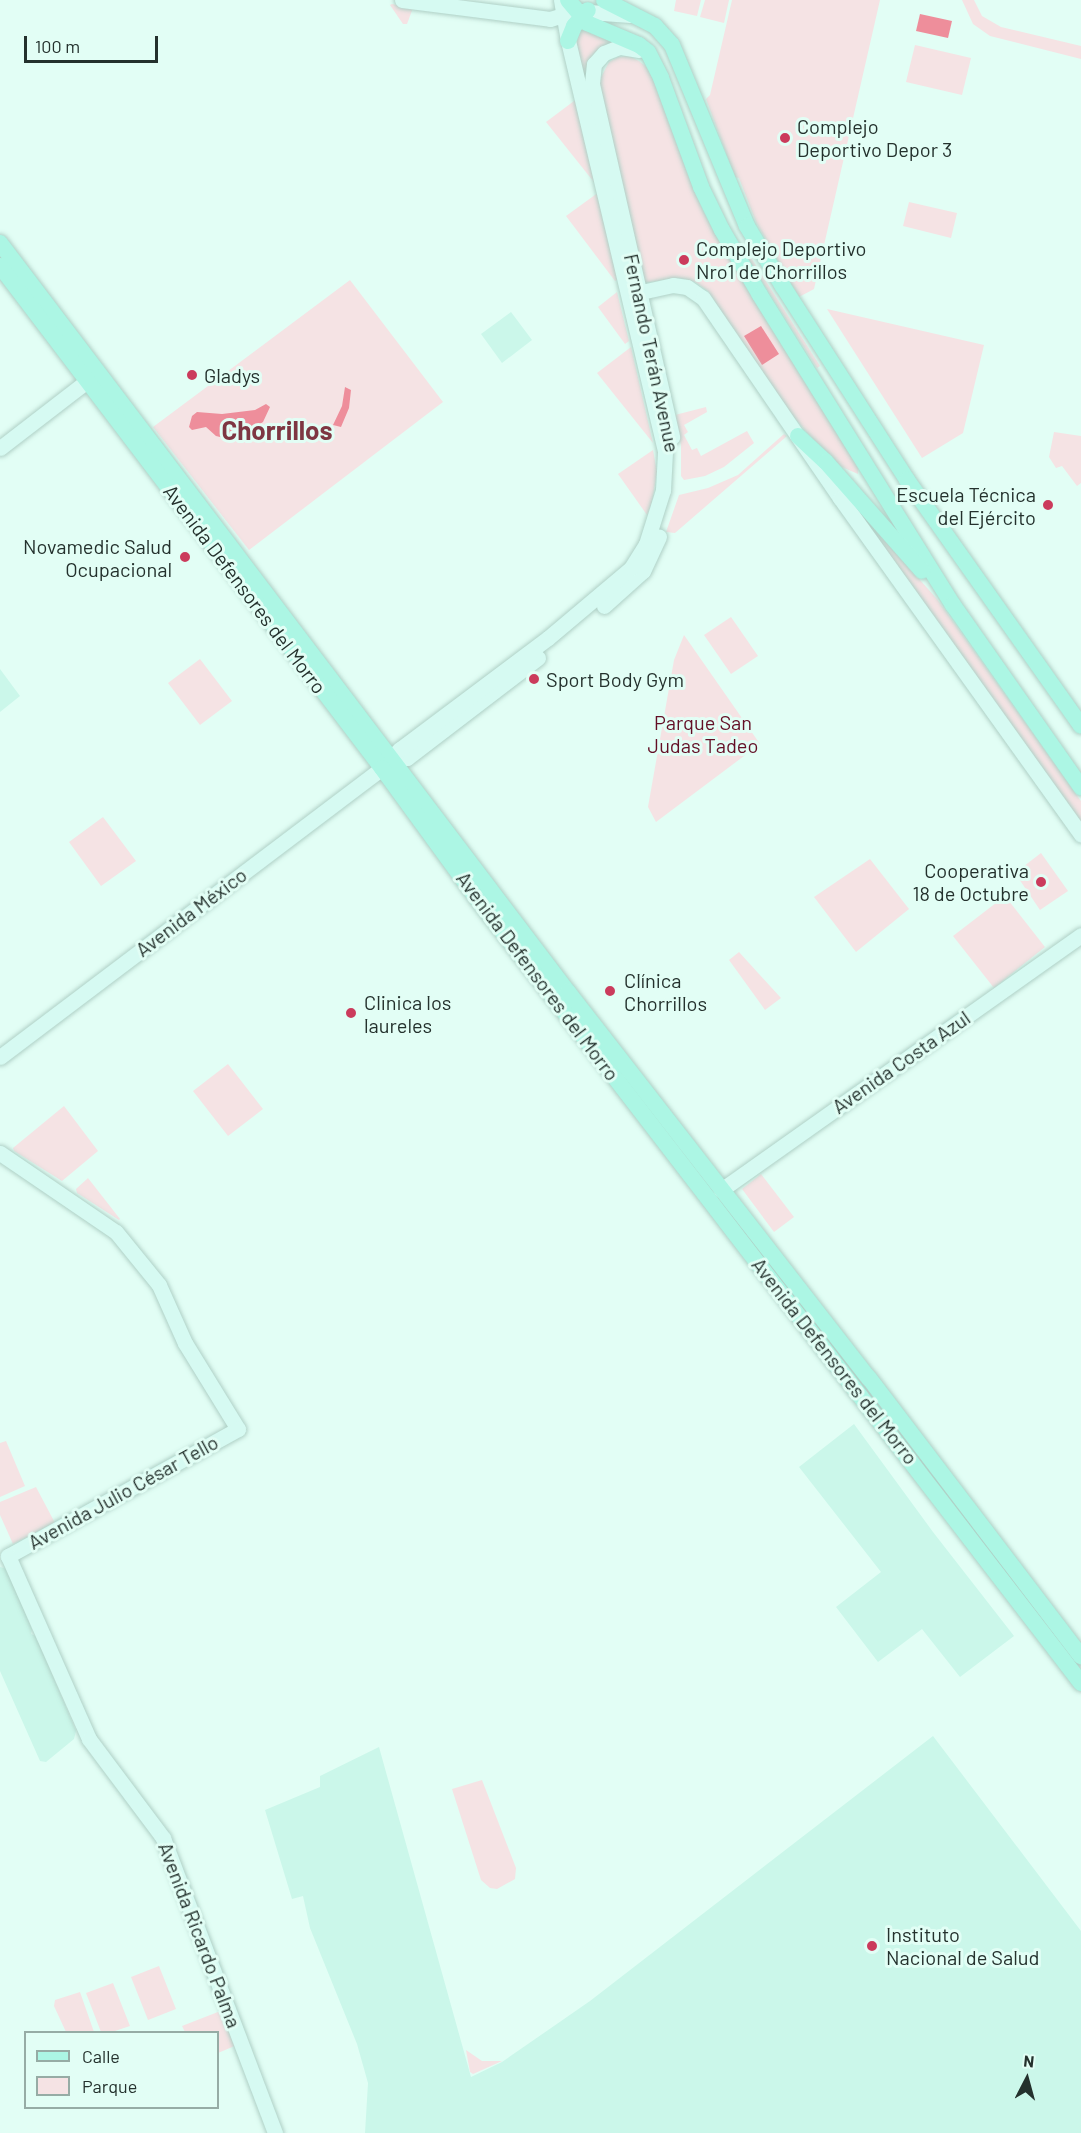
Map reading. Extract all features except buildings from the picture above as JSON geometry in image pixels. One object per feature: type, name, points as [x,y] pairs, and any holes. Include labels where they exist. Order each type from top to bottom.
[{"type":"main road","points":[[604,0],[636,15],[662,31],[672,45],[747,226],[782,285],[907,480],[1081,726]]},
{"type":"main road","points":[[568,41],[573,9]]},
{"type":"main road","points":[[573,9],[594,27],[639,45],[652,59],[702,187],[722,230],[952,605],[1081,787]]},
{"type":"main road","name":"Avenida Defensores del Morro","points":[[0,243],[387,764],[476,897],[952,1499],[1081,1656]]},
{"type":"main road","name":"Avenida Defensores del Morro","points":[[0,266],[87,381],[721,1190],[952,1499],[1081,1683]]},
{"type":"main road","points":[[798,436],[826,462],[952,605]]},
{"type":"street","points":[[402,0],[550,19],[573,9],[636,15]]},
{"type":"street","points":[[568,41],[635,294],[673,285],[687,287],[699,294],[1081,835]]},
{"type":"street","name":"Fernando Terán Avenue","points":[[387,764],[400,749],[548,638],[606,591],[631,568],[646,544],[663,490],[665,451],[592,88],[592,74],[600,56],[619,47],[634,48],[652,59]]},
{"type":"street","points":[[0,448],[87,381]]},
{"type":"street","name":"Avenida México","points":[[0,1057],[387,764]]},
{"type":"street","name":"Avenida Costa Azul","points":[[721,1190],[1081,935]]},
{"type":"street","name":"Avenida Julio César Tello","points":[[0,1153],[116,1232],[159,1285],[185,1343],[238,1429],[8,1556]]},
{"type":"street","name":"Avenida Ricardo Palma","points":[[8,1556],[89,1739],[163,1838],[275,2133]]},
{"type":"shaded area","points":[[920,14],[952,21],[948,38],[916,31]]},
{"type":"shaded area","points":[[511,312],[532,340],[502,363],[481,334]]},
{"type":"shaded area","points":[[761,326],[779,354],[762,365],[744,336]]},
{"type":"shaded area","points":[[345,387],[351,390],[349,408],[341,427],[333,425],[342,406]]},
{"type":"shaded area","points":[[266,404],[270,407],[263,422],[252,429],[224,438],[216,436],[206,427],[192,430],[189,427],[192,416],[197,412],[222,414],[255,410]]},
{"type":"shaded area","points":[[0,669],[20,696],[0,712]]},
{"type":"shaded area","points":[[854,1424],[933,1532],[1014,1636],[960,1677],[922,1629],[878,1662],[836,1607],[881,1572],[799,1467]]},
{"type":"shaded area","points":[[0,1567],[7,1569],[32,1629],[31,1634],[36,1636],[76,1731],[74,1739],[46,1762],[40,1761],[0,1671]]},
{"type":"shaded area","name":"Instituto Nacional de Salud","points":[[933,1736],[1081,1931],[1081,2133],[365,2133],[368,2083],[357,2044],[310,1928],[303,1896],[292,1899],[265,1810],[320,1787],[320,1776],[379,1747],[471,2077],[502,2062],[590,2001]]},
{"type":"green space","points":[[676,0],[701,0],[697,16],[674,11]]},
{"type":"green space","points":[[705,0],[729,0],[724,23],[700,17]]},
{"type":"green space","name":"Complejo Deportivo Depor 3","points":[[732,0],[880,0],[814,289],[799,297],[756,222],[739,178],[735,177],[706,99],[710,95]]},
{"type":"green space","points":[[962,0],[974,0],[982,16],[1001,27],[1081,46],[1081,59],[990,36],[973,24]]},
{"type":"green space","points":[[390,5],[413,8],[407,24],[403,24]]},
{"type":"green space","points":[[580,22],[621,42],[587,66],[583,82],[572,36]]},
{"type":"green space","points":[[915,45],[971,58],[962,95],[906,82]]},
{"type":"green space","name":"Complejo Deportivo Nro1 de Chorrillos","points":[[629,56],[650,70],[703,211],[858,468],[858,474],[835,464],[789,412],[761,375],[708,291],[695,282],[680,278],[642,283],[599,81],[609,62],[618,57]]},
{"type":"green space","points":[[578,98],[597,186],[546,122]]},
{"type":"green space","points":[[599,192],[621,278],[615,281],[566,216]]},
{"type":"green space","points":[[909,202],[957,213],[951,238],[903,226]]},
{"type":"green space","points":[[748,253],[820,366],[817,368],[745,254]]},
{"type":"green space","points":[[350,280],[443,402],[249,550],[153,427]]},
{"type":"green space","points":[[617,292],[629,341],[625,344],[598,307]]},
{"type":"green space","points":[[827,309],[984,345],[963,433],[922,458]]},
{"type":"green space","points":[[631,347],[653,443],[597,373]]},
{"type":"green space","points":[[706,407],[707,412],[684,425],[688,432],[684,435],[692,450],[697,448],[701,456],[747,431],[754,443],[724,467],[705,476],[684,480],[681,476],[681,446],[675,415]]},
{"type":"green space","points":[[1054,432],[1081,436],[1081,483],[1077,486],[1062,466],[1056,468],[1049,457]]},
{"type":"green space","points":[[784,434],[787,436],[675,533],[666,532],[679,495],[708,488],[738,475]]},
{"type":"green space","points":[[653,450],[657,472],[652,503],[647,515],[618,474]]},
{"type":"green space","points":[[853,505],[937,599],[1081,801],[1081,823]]},
{"type":"green space","points":[[731,617],[758,656],[731,674],[704,635]]},
{"type":"green space","name":"Parque San Judas Tadeo","points":[[684,635],[760,744],[656,822],[648,807],[674,660]]},
{"type":"green space","points":[[200,659],[232,701],[200,725],[168,683]]},
{"type":"green space","points":[[103,817],[136,861],[101,886],[69,842]]},
{"type":"green space","name":"Cooperativa 18 de Octubre","points":[[1041,853],[1068,891],[1040,910],[1015,873]]},
{"type":"green space","points":[[870,859],[909,909],[856,952],[814,897]]},
{"type":"green space","points":[[1005,896],[1045,947],[994,988],[953,936]]},
{"type":"green space","points":[[739,952],[781,998],[765,1010],[729,960]]},
{"type":"green space","points":[[228,1064],[263,1109],[228,1136],[193,1091]]},
{"type":"green space","points":[[64,1106],[98,1151],[62,1181],[14,1151],[13,1148]]},
{"type":"green space","points":[[761,1174],[794,1217],[774,1232],[742,1189]]},
{"type":"green space","points":[[88,1178],[119,1220],[77,1193],[76,1189]]},
{"type":"green space","points":[[6,1441],[25,1486],[0,1497],[0,1443]]},
{"type":"green space","points":[[36,1487],[55,1523],[13,1544],[0,1515],[0,1502]]},
{"type":"green space","points":[[482,1780],[516,1868],[515,1879],[497,1889],[490,1888],[481,1880],[452,1789]]},
{"type":"green space","points":[[159,1966],[176,2009],[148,2020],[131,1977]]},
{"type":"green space","points":[[113,1983],[130,2026],[115,2031],[101,2031],[86,1993]]},
{"type":"green space","points":[[80,1992],[94,2031],[66,2031],[54,2006],[55,2000]]},
{"type":"green space","points":[[223,2010],[237,2045],[219,2053],[219,2031],[184,2031],[182,2026]]},
{"type":"green space","points":[[466,2050],[482,2061],[502,2061],[473,2074],[470,2072]]},
{"type":"place","name":"Complejo Deportivo Depor 3","points":[[785,138]]},
{"type":"place","name":"Complejo Deportivo Nro1 de Chorrillos","points":[[684,260]]},
{"type":"place","name":"Gladys","points":[[192,375]]},
{"type":"place","name":"Escuela Técnica del Ejército","points":[[1048,505]]},
{"type":"place","name":"Novamedic Salud Ocupacional","points":[[185,557]]},
{"type":"place","name":"Sport Body Gym","points":[[534,679]]},
{"type":"place","name":"Cooperativa 18 de Octubre","points":[[1041,882]]},
{"type":"place","name":"Clínica Chorrillos","points":[[610,991]]},
{"type":"place","name":"Clinica los laureles","points":[[351,1013]]},
{"type":"place","name":"Instituto Nacional de Salud","points":[[872,1946]]},
{"type":"district","name":"Chorrillos","points":[[277,430]]}]
